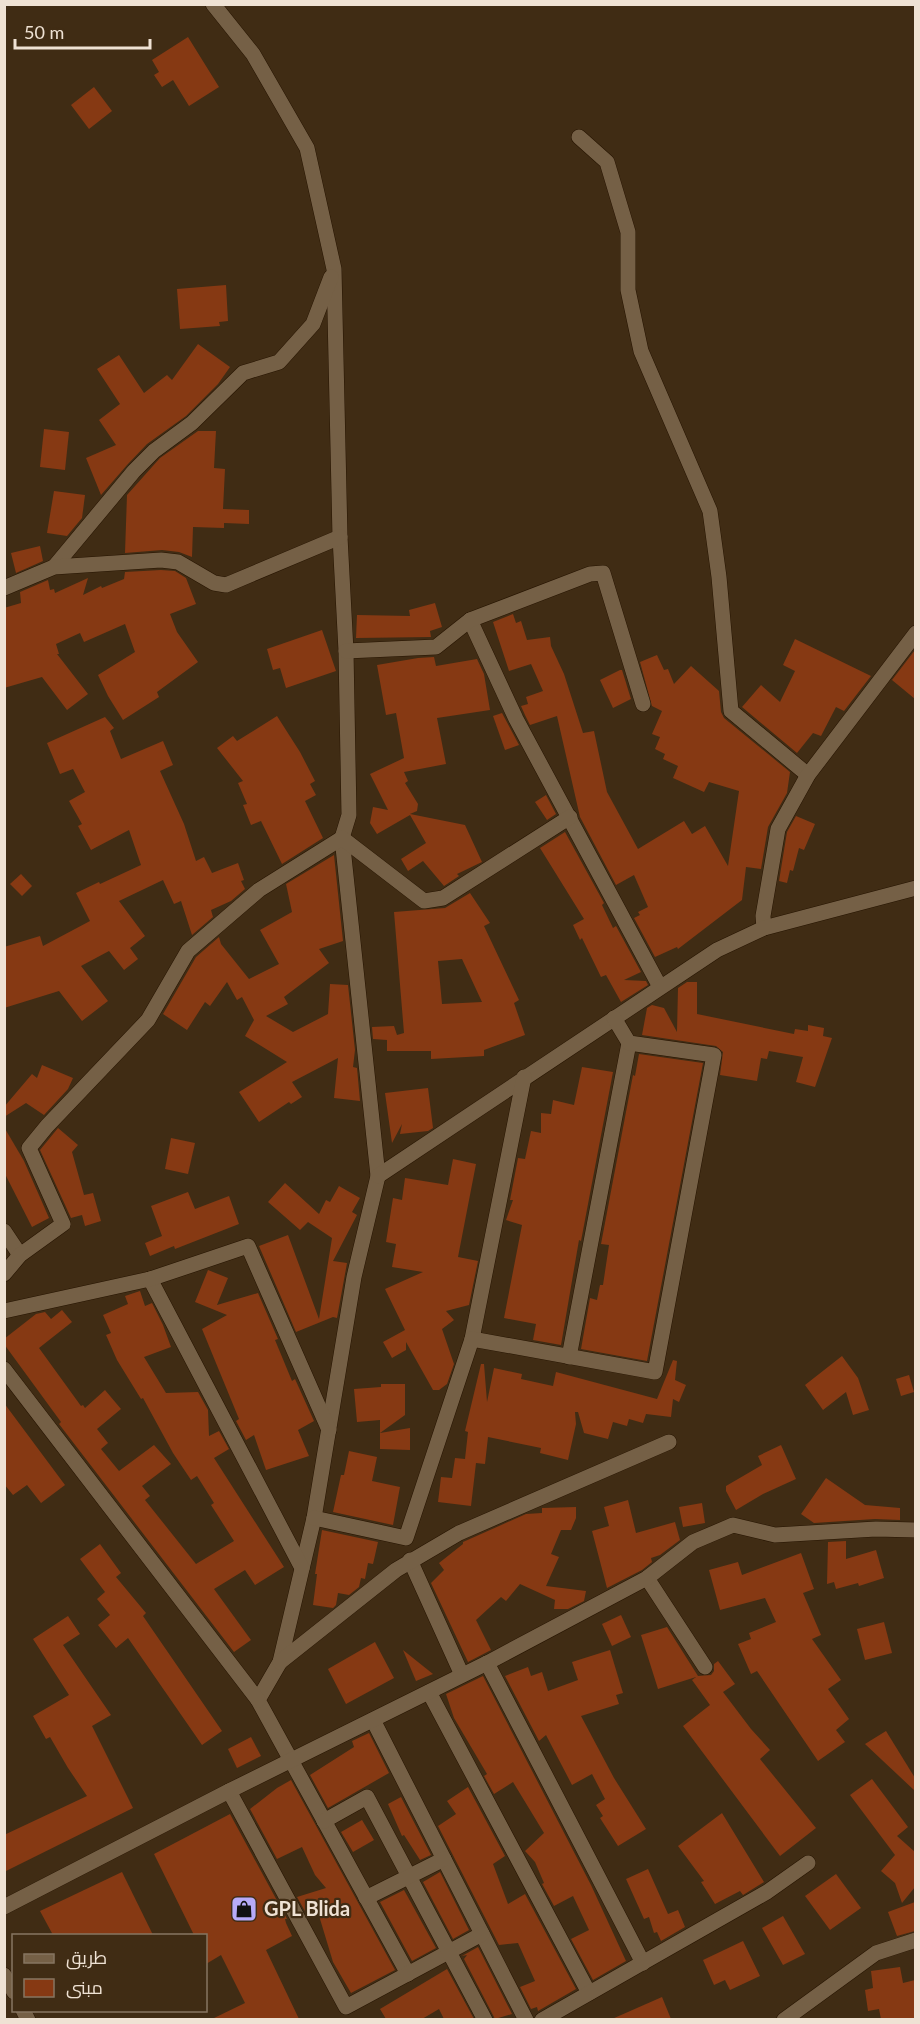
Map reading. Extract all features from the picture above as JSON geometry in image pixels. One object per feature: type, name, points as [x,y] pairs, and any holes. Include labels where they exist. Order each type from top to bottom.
[{"type":"street","points":[[213,4],[253,54],[308,148],[334,269],[340,537],[350,815],[342,838],[378,1176],[354,1277],[314,1518],[280,1662],[258,1700]]},
{"type":"street","points":[[579,137],[607,162],[628,232],[628,290],[641,351],[710,511],[719,577],[731,711],[807,775]]},
{"type":"street","points":[[54,567],[154,450],[192,423],[243,373],[279,362],[313,324],[334,269]]},
{"type":"street","points":[[4,588],[54,567],[161,560],[177,562],[214,583],[226,585],[340,537]]},
{"type":"street","points":[[345,651],[436,646],[470,620],[590,574],[603,573],[643,704]]},
{"type":"street","points":[[470,620],[516,718],[660,987]]},
{"type":"street","points":[[764,928],[763,916],[778,829],[807,775],[915,633]]},
{"type":"street","points":[[342,838],[424,901],[443,897],[570,817]]},
{"type":"street","points":[[4,1274],[20,1255],[63,1224],[29,1148],[148,1020],[188,951],[259,890],[342,838]]},
{"type":"street","points":[[378,1176],[717,950],[764,928],[915,888]]},
{"type":"street","points":[[569,1356],[629,1042],[614,1018]]},
{"type":"street","points":[[472,1340],[656,1372],[714,1055],[629,1042]]},
{"type":"street","points":[[314,1518],[406,1538],[472,1340],[524,1077]]},
{"type":"street","points":[[4,1231],[20,1255]]},
{"type":"street","points":[[4,1311],[150,1280],[248,1246],[329,1430]]},
{"type":"street","points":[[150,1280],[302,1568]]},
{"type":"street","points":[[4,1369],[258,1700],[408,1974]]},
{"type":"street","points":[[280,1662],[410,1560],[459,1533],[669,1442]]},
{"type":"street","points":[[4,1907],[229,1791],[487,1663],[647,1578],[693,1542],[733,1525],[775,1535],[876,1529],[915,1530]]},
{"type":"street","points":[[410,1560],[462,1675]]},
{"type":"street","points":[[647,1578],[705,1666]]},
{"type":"street","points":[[487,1663],[643,1963]]},
{"type":"street","points":[[429,1692],[589,1993]]},
{"type":"street","points":[[373,1720],[526,2019]]},
{"type":"street","points":[[229,1791],[348,2013],[408,1974],[482,1934]]},
{"type":"street","points":[[324,1821],[367,1797],[485,2019]]},
{"type":"street","points":[[366,1898],[444,1859]]},
{"type":"street","points":[[542,2019],[767,1892],[808,1863]]},
{"type":"street","points":[[784,2019],[876,1953],[915,1940]]},
{"type":"street","points":[[4,1975],[12,1989]]},
{"type":"building","points":[[188,37],[219,87],[189,106],[173,80],[162,87],[154,75],[159,72],[152,60]]},
{"type":"building","points":[[94,87],[112,111],[89,129],[71,105]]},
{"type":"building","points":[[226,285],[228,321],[219,322],[220,326],[180,329],[177,289]]},
{"type":"building","points":[[198,344],[230,367],[218,384],[186,416],[147,444],[101,495],[86,458],[116,445],[99,420],[120,404],[97,369],[119,355],[144,393],[167,375],[172,380]]},
{"type":"building","points":[[44,429],[69,432],[65,470],[40,467]]},
{"type":"building","points":[[198,431],[216,431],[214,468],[225,469],[223,509],[249,510],[249,524],[224,523],[224,528],[193,527],[192,557],[179,552],[162,550],[125,553],[127,495],[160,458]]},
{"type":"building","points":[[54,491],[85,495],[82,518],[67,536],[47,533]]},
{"type":"building","points":[[40,546],[43,561],[16,573],[11,553]]},
{"type":"building","points":[[175,571],[186,578],[196,604],[170,614],[177,632],[198,662],[157,692],[159,697],[123,720],[98,675],[135,652],[125,624],[84,642],[80,633],[56,644],[59,654],[57,654],[88,694],[67,710],[42,677],[4,688],[4,608],[21,603],[20,592],[48,580],[50,590],[54,589],[55,593],[88,578],[83,595],[101,586],[102,588],[124,579],[125,572]]},
{"type":"building","points":[[435,603],[442,627],[430,631],[431,637],[356,638],[357,615],[410,616],[409,610]]},
{"type":"building","points":[[513,614],[516,623],[521,621],[527,640],[550,637],[551,646],[564,674],[583,733],[594,731],[607,792],[638,849],[684,821],[692,834],[705,826],[728,866],[739,791],[709,782],[704,792],[673,778],[678,766],[663,759],[665,754],[655,749],[660,737],[652,734],[662,711],[652,706],[640,662],[657,655],[664,670],[668,669],[674,684],[691,666],[719,691],[721,712],[724,718],[790,772],[787,793],[768,827],[761,869],[746,867],[742,900],[678,949],[677,947],[655,957],[634,918],[640,915],[638,912],[648,907],[634,875],[616,885],[580,817],[557,716],[530,725],[525,715],[521,706],[528,704],[526,697],[543,691],[531,664],[509,671],[493,622]]},
{"type":"building","points":[[322,630],[336,671],[286,688],[280,668],[273,670],[267,649]]},
{"type":"building","points":[[795,639],[871,676],[844,711],[836,707],[821,736],[813,733],[797,753],[742,707],[761,685],[780,702],[795,671],[783,665]]},
{"type":"building","points":[[915,650],[915,699],[892,680]]},
{"type":"building","points":[[434,657],[436,666],[477,659],[484,674],[490,710],[437,718],[446,764],[404,772],[408,781],[405,783],[418,804],[417,811],[410,814],[465,825],[482,862],[457,874],[459,876],[444,886],[423,861],[408,871],[401,859],[426,843],[410,815],[377,834],[370,823],[373,807],[388,810],[370,774],[404,758],[396,713],[386,715],[377,665]]},
{"type":"building","points":[[622,670],[631,699],[613,708],[600,680]]},
{"type":"building","points":[[502,713],[519,745],[505,750],[493,716]]},
{"type":"building","points":[[277,716],[315,781],[310,784],[316,795],[305,801],[323,838],[282,864],[261,821],[251,825],[243,805],[247,804],[238,783],[243,781],[217,748],[233,736],[237,741]]},
{"type":"building","points":[[105,717],[114,728],[110,731],[121,759],[163,741],[173,765],[160,771],[184,824],[196,861],[204,857],[212,873],[238,863],[245,889],[231,901],[211,910],[213,917],[192,935],[181,901],[174,904],[163,880],[119,901],[145,936],[130,948],[138,959],[124,970],[109,951],[81,966],[108,1001],[82,1021],[59,991],[4,1008],[4,947],[40,936],[43,946],[90,921],[76,893],[141,865],[129,830],[91,850],[78,826],[82,824],[69,801],[85,792],[73,769],[60,774],[47,743]]},
{"type":"building","points":[[546,795],[556,814],[547,820],[535,802]]},
{"type":"building","points":[[796,816],[815,824],[804,850],[799,848],[787,883],[779,881],[787,832]]},
{"type":"building","points":[[565,832],[604,903],[602,905],[613,928],[616,926],[641,972],[624,980],[646,981],[648,985],[621,1002],[606,975],[601,977],[582,938],[580,940],[573,925],[584,919],[540,848]]},
{"type":"building","points":[[334,855],[343,941],[319,949],[329,963],[284,997],[288,1004],[266,1016],[293,1032],[328,1014],[330,984],[348,985],[355,1050],[353,1067],[357,1068],[360,1101],[334,1098],[338,1058],[292,1082],[302,1097],[291,1104],[289,1102],[259,1122],[239,1092],[287,1062],[245,1036],[254,1020],[242,997],[237,1000],[227,982],[210,1006],[205,1002],[187,1030],[163,1014],[196,957],[219,937],[221,944],[249,979],[279,964],[260,930],[292,912],[286,884]]},
{"type":"building","points":[[21,874],[32,886],[22,896],[10,884]]},
{"type":"building","points":[[470,893],[490,923],[484,926],[519,1000],[514,1003],[525,1035],[484,1050],[484,1056],[431,1059],[431,1051],[387,1051],[387,1040],[373,1039],[372,1027],[394,1026],[397,1035],[404,1033],[394,912],[445,908]],"holes":[[[462,959],[482,1002],[442,1004],[438,961]]]},
{"type":"building","points":[[687,982],[697,982],[697,1014],[794,1034],[795,1029],[808,1031],[808,1025],[824,1028],[823,1036],[832,1038],[815,1087],[796,1082],[803,1057],[769,1051],[767,1059],[761,1058],[757,1081],[720,1075],[723,1052],[716,1046],[642,1035],[647,1008],[652,1005],[664,1008],[677,1032],[678,988]]},
{"type":"building","points":[[639,1054],[703,1063],[647,1361],[581,1349],[590,1298],[597,1300],[600,1285],[603,1285],[609,1245],[601,1244]]},
{"type":"building","points":[[42,1065],[73,1078],[68,1089],[44,1115],[26,1103],[4,1117],[4,1107],[32,1074],[37,1078]]},
{"type":"building","points":[[582,1067],[613,1072],[581,1241],[579,1240],[561,1345],[533,1340],[536,1324],[504,1318],[522,1225],[506,1220],[513,1200],[510,1200],[518,1158],[525,1159],[531,1131],[541,1133],[541,1113],[551,1114],[553,1100],[574,1105]]},
{"type":"building","points":[[428,1088],[433,1128],[428,1131],[400,1134],[402,1124],[392,1143],[385,1093]]},
{"type":"building","points":[[4,1127],[24,1161],[49,1218],[32,1227],[4,1172]]},
{"type":"building","points":[[58,1128],[78,1145],[72,1152],[84,1195],[93,1193],[101,1221],[85,1226],[82,1215],[71,1218],[40,1150]]},
{"type":"building","points":[[171,1138],[195,1143],[188,1174],[165,1169]]},
{"type":"building","points":[[453,1159],[476,1164],[458,1257],[478,1261],[469,1305],[446,1311],[454,1320],[442,1329],[454,1364],[447,1384],[439,1390],[433,1390],[406,1342],[406,1350],[392,1358],[383,1342],[405,1330],[385,1289],[423,1272],[392,1267],[396,1244],[386,1242],[393,1198],[402,1200],[405,1178],[448,1185]]},
{"type":"building","points":[[285,1183],[319,1214],[326,1200],[330,1202],[339,1186],[360,1198],[352,1212],[357,1215],[333,1261],[347,1263],[337,1318],[333,1317],[296,1332],[259,1246],[288,1235],[319,1319],[332,1238],[308,1222],[300,1230],[268,1202]]},
{"type":"building","points":[[188,1192],[195,1209],[229,1196],[239,1224],[175,1249],[174,1246],[150,1256],[145,1243],[162,1236],[151,1206]]},
{"type":"building","points":[[208,1270],[228,1278],[217,1305],[258,1293],[278,1339],[275,1340],[292,1381],[295,1379],[314,1421],[298,1430],[309,1456],[266,1470],[254,1435],[246,1440],[236,1421],[239,1419],[202,1329],[227,1315],[195,1302]]},
{"type":"building","points":[[140,1291],[145,1306],[152,1303],[171,1347],[144,1357],[166,1393],[198,1392],[208,1410],[209,1436],[219,1431],[229,1449],[214,1458],[284,1567],[255,1585],[245,1570],[214,1589],[251,1640],[234,1652],[59,1424],[61,1422],[4,1344],[4,1339],[36,1314],[45,1312],[51,1319],[62,1310],[72,1322],[39,1348],[81,1406],[85,1408],[105,1390],[121,1409],[97,1429],[108,1443],[101,1449],[119,1471],[154,1445],[171,1464],[142,1486],[150,1496],[145,1500],[196,1564],[234,1541],[211,1505],[214,1503],[197,1476],[191,1480],[173,1453],[143,1398],[141,1399],[117,1360],[106,1335],[111,1333],[103,1315],[128,1304],[125,1296]]},
{"type":"building","points":[[842,1356],[858,1378],[869,1410],[853,1415],[846,1392],[823,1410],[805,1385]]},
{"type":"building","points":[[673,1360],[677,1361],[675,1380],[686,1385],[679,1402],[673,1399],[671,1417],[646,1414],[643,1423],[629,1419],[627,1426],[613,1422],[608,1439],[584,1433],[578,1412],[575,1412],[576,1424],[568,1460],[540,1453],[541,1448],[488,1437],[485,1464],[476,1463],[471,1506],[438,1502],[441,1477],[452,1478],[455,1458],[465,1459],[468,1432],[465,1431],[481,1364],[484,1364],[487,1402],[494,1368],[522,1374],[521,1379],[553,1386],[556,1372],[657,1399]]},
{"type":"building","points":[[909,1375],[914,1392],[901,1396],[896,1379]]},
{"type":"building","points":[[381,1384],[405,1384],[405,1415],[380,1433],[380,1420],[357,1422],[354,1389],[381,1387]]},
{"type":"building","points":[[4,1403],[65,1485],[41,1503],[27,1485],[13,1495],[4,1484]]},
{"type":"building","points":[[410,1428],[410,1450],[380,1449],[380,1433]]},
{"type":"building","points":[[781,1445],[796,1479],[763,1494],[736,1510],[726,1491],[726,1486],[762,1465],[758,1456]]},
{"type":"building","points":[[349,1451],[377,1457],[372,1481],[400,1487],[393,1525],[333,1512]]},
{"type":"building","points":[[826,1478],[865,1505],[900,1508],[900,1520],[875,1519],[814,1523],[801,1514]]},
{"type":"building","points":[[628,1500],[636,1533],[675,1522],[680,1540],[660,1555],[651,1558],[652,1562],[642,1570],[607,1588],[592,1531],[609,1526],[604,1507]]},
{"type":"building","points":[[702,1503],[705,1523],[683,1527],[679,1507]]},
{"type":"building","points":[[576,1507],[576,1518],[571,1530],[561,1530],[551,1554],[559,1557],[546,1586],[586,1591],[584,1601],[568,1609],[554,1609],[555,1600],[520,1584],[506,1601],[501,1597],[476,1620],[491,1650],[468,1662],[431,1583],[444,1570],[439,1563],[463,1542],[526,1514],[542,1513],[542,1508]]},
{"type":"building","points":[[322,1530],[378,1542],[373,1564],[368,1563],[365,1579],[361,1578],[359,1587],[349,1595],[338,1593],[336,1605],[333,1608],[313,1605]]},
{"type":"building","points":[[846,1541],[846,1559],[876,1550],[884,1578],[859,1586],[858,1583],[836,1589],[834,1582],[827,1584],[828,1542]]},
{"type":"building","points":[[100,1544],[121,1573],[116,1577],[146,1613],[143,1616],[222,1731],[202,1745],[128,1638],[116,1648],[98,1625],[110,1615],[97,1599],[105,1592],[80,1559]]},
{"type":"building","points":[[801,1553],[814,1589],[803,1593],[821,1635],[812,1639],[841,1680],[828,1689],[849,1719],[836,1730],[845,1742],[818,1761],[757,1671],[751,1674],[738,1644],[751,1639],[749,1633],[776,1622],[765,1598],[720,1610],[709,1570],[738,1562],[742,1575]]},
{"type":"building","points":[[621,1615],[631,1637],[612,1646],[602,1624]]},
{"type":"building","points":[[68,1616],[80,1634],[63,1645],[111,1715],[92,1726],[133,1808],[4,1872],[4,1835],[87,1796],[50,1737],[46,1739],[33,1716],[69,1695],[33,1639]]},
{"type":"building","points":[[884,1622],[892,1653],[865,1660],[857,1629]]},
{"type":"building","points":[[667,1627],[698,1676],[711,1675],[714,1671],[714,1664],[718,1661],[735,1684],[723,1692],[770,1750],[760,1759],[816,1828],[780,1856],[683,1726],[710,1705],[692,1680],[696,1677],[658,1689],[641,1635]]},
{"type":"building","points":[[375,1642],[394,1678],[346,1704],[328,1669]]},
{"type":"building","points":[[403,1650],[433,1674],[416,1681]]},
{"type":"building","points":[[610,1650],[623,1693],[616,1695],[619,1704],[581,1716],[614,1778],[646,1829],[618,1846],[600,1818],[603,1816],[596,1805],[605,1799],[592,1774],[572,1785],[546,1735],[539,1741],[505,1676],[528,1667],[531,1676],[542,1672],[548,1691],[578,1680],[572,1662]]},
{"type":"building","points":[[483,1676],[591,1885],[626,1961],[593,1980],[571,1939],[589,1930],[573,1896],[554,1906],[542,1884],[544,1883],[535,1862],[525,1851],[544,1833],[513,1782],[494,1794],[484,1776],[487,1774],[454,1718],[446,1694]]},
{"type":"building","points":[[886,1731],[915,1778],[915,1791],[865,1744]]},
{"type":"building","points":[[369,1733],[389,1773],[328,1808],[310,1775],[354,1747],[352,1741]]},
{"type":"building","points":[[251,1737],[261,1756],[237,1768],[228,1749]]},
{"type":"building","points":[[872,1779],[908,1827],[897,1836],[915,1852],[915,1887],[902,1903],[895,1883],[881,1871],[895,1855],[850,1795]]},
{"type":"building","points":[[291,1780],[395,1970],[351,1993],[333,1962],[317,1909],[306,1913],[297,1897],[326,1888],[315,1875],[302,1847],[277,1859],[250,1809]]},
{"type":"building","points":[[468,1787],[505,1856],[493,1864],[508,1904],[525,1894],[576,1989],[538,2011],[537,2007],[531,2009],[520,1987],[535,1981],[518,1943],[499,1945],[438,1826],[456,1814],[447,1801]]},
{"type":"building","points":[[401,1797],[431,1855],[420,1860],[404,1835],[402,1836],[388,1804]]},
{"type":"building","points":[[722,1813],[764,1882],[743,1895],[740,1891],[715,1904],[701,1882],[704,1881],[678,1846]]},
{"type":"building","points":[[230,1814],[287,1919],[285,1919],[286,1923],[292,1936],[266,1950],[299,2019],[212,2019],[245,2003],[221,1955],[207,1963],[207,1934],[194,1934],[154,1854]]},
{"type":"building","points":[[362,1820],[374,1840],[353,1852],[341,1832]]},
{"type":"building","points":[[648,1869],[668,1914],[678,1910],[685,1927],[661,1941],[657,1932],[654,1933],[649,1917],[644,1919],[626,1879]]},
{"type":"building","points":[[122,1872],[153,1934],[52,1934],[40,1911]]},
{"type":"building","points":[[440,1872],[469,1930],[453,1939],[423,1882]]},
{"type":"building","points":[[836,1874],[861,1908],[830,1930],[805,1896]]},
{"type":"building","points":[[404,1890],[436,1948],[412,1961],[380,1902]]},
{"type":"building","points":[[915,1902],[915,1931],[897,1936],[888,1912]]},
{"type":"building","points":[[783,1916],[805,1954],[783,1965],[762,1928]]},
{"type":"building","points":[[743,1941],[760,1976],[730,1990],[725,1980],[714,1985],[703,1960]]},
{"type":"building","points":[[478,1947],[512,2014],[495,2019],[464,1959],[467,1955],[462,1956]]},
{"type":"building","points":[[900,1967],[903,1983],[915,1980],[915,2019],[881,2019],[879,2009],[868,2011],[865,1990],[873,1988],[871,1971]]},
{"type":"building","points":[[447,1969],[474,2019],[444,2019],[439,2009],[422,2019],[386,2019],[380,2009]]},
{"type":"building","points":[[662,1997],[671,2019],[612,2019]]},
{"type":"place","name":"GPL Blida","points":[[244,1909]]}]
